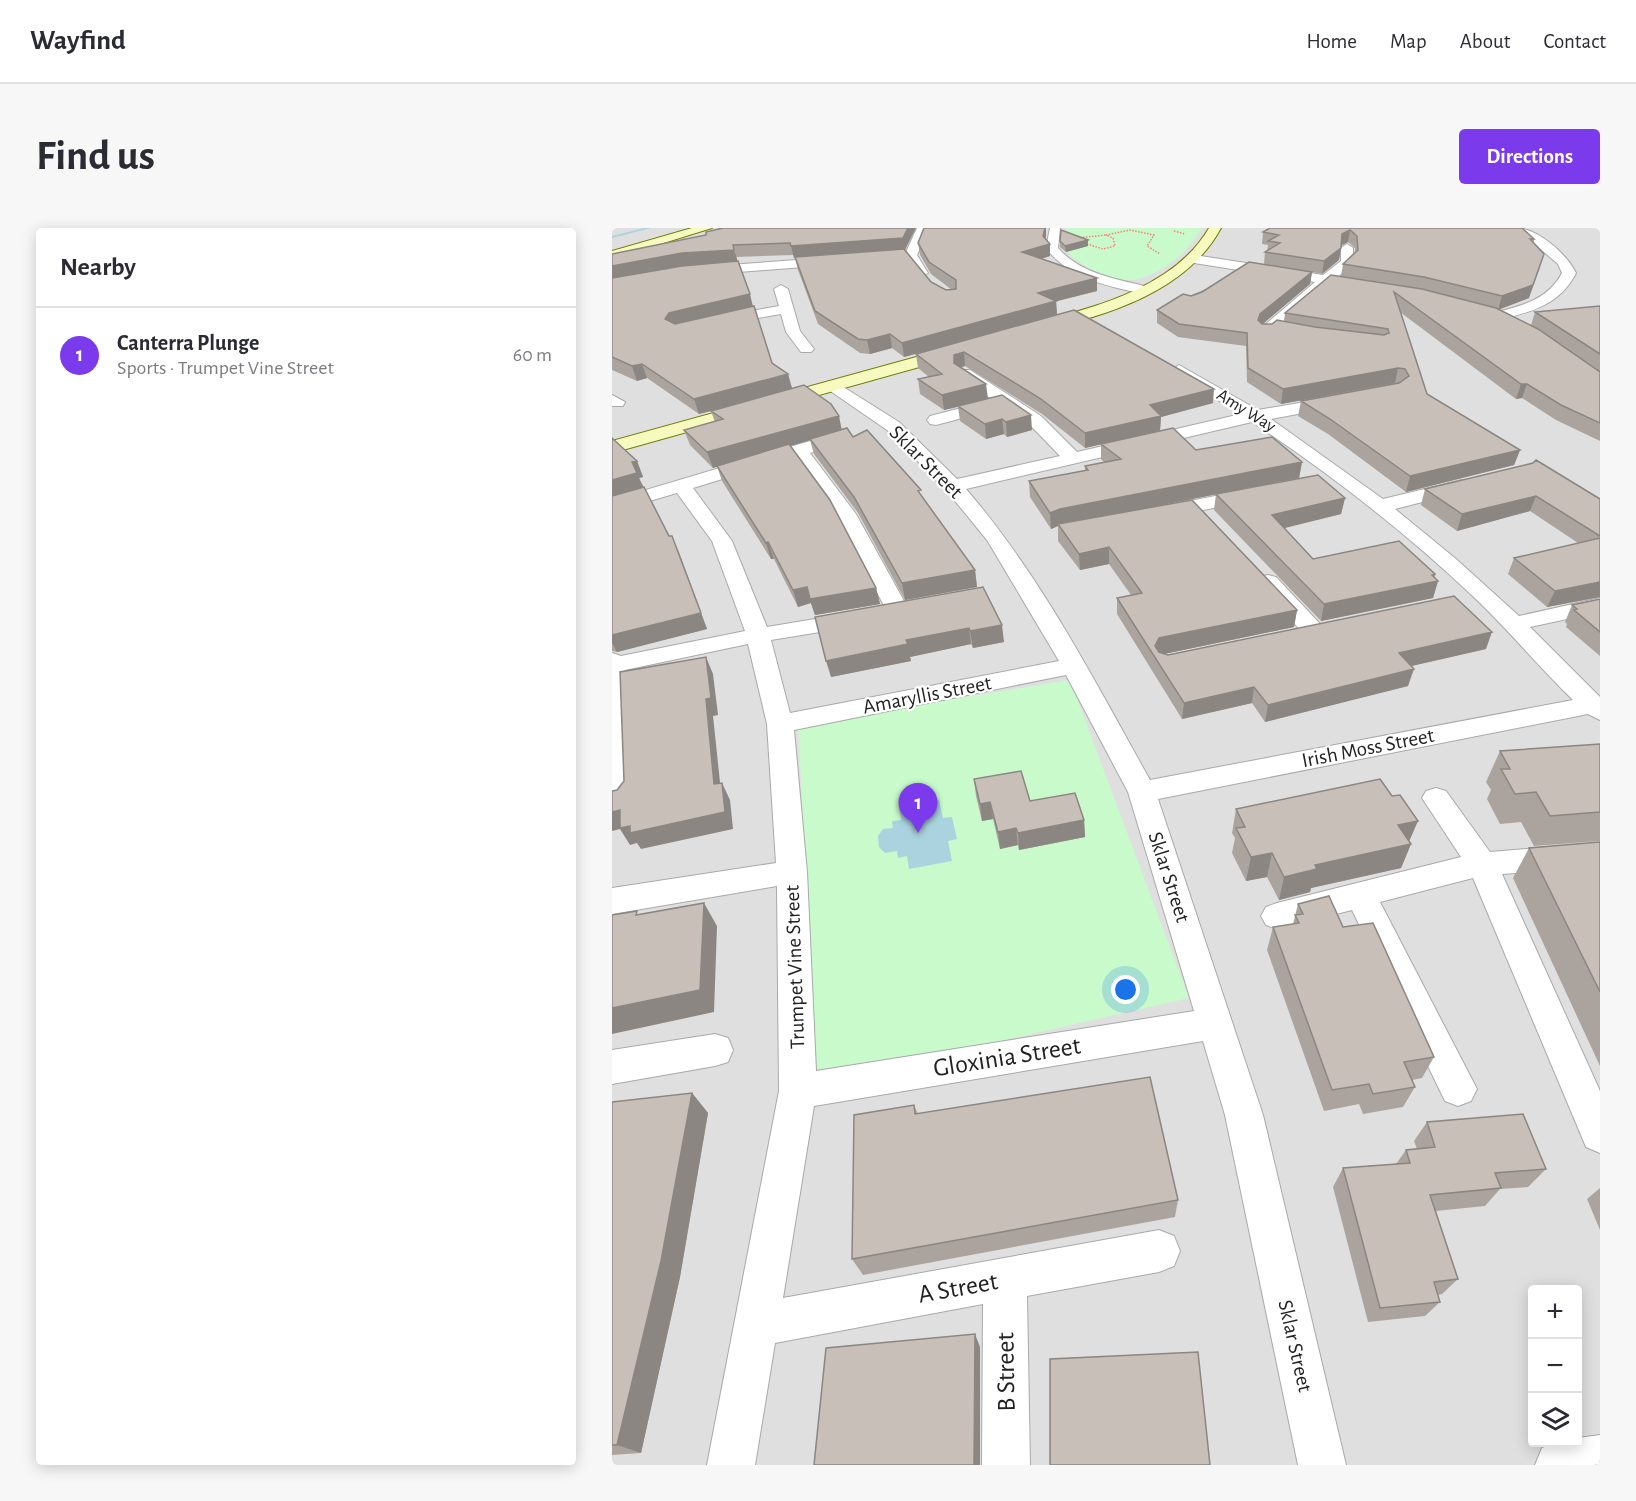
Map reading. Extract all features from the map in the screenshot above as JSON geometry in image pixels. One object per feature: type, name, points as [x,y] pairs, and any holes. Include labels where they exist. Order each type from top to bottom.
[{"type":"street","points":[[612,246],[678,228]]},
{"type":"street","points":[[612,255],[706,228]]},
{"type":"street","points":[[911,255],[923,228]]},
{"type":"street","points":[[1021,332],[1066,320],[1144,290],[1194,259],[1211,239],[1215,228]]},
{"type":"street","points":[[1053,229],[1052,248],[1072,266],[1101,279],[1144,290]]},
{"type":"street","points":[[1498,316],[1546,301],[1558,294],[1569,273],[1564,262],[1521,229]]},
{"type":"street","points":[[1265,333],[1347,262],[1347,248]]},
{"type":"street","points":[[686,272],[911,255]]},
{"type":"street","points":[[911,255],[924,278],[933,285]]},
{"type":"street","points":[[1194,259],[1374,288]]},
{"type":"street","points":[[780,265],[781,293],[785,309],[793,332],[806,349]]},
{"type":"street","points":[[705,324],[785,309]]},
{"type":"street","points":[[1480,311],[1498,316],[1515,325]]},
{"type":"street","points":[[612,447],[976,345]]},
{"type":"street","name":"Amy Way","points":[[1159,359],[1256,416],[1381,506],[1473,598],[1514,624],[1597,708]]},
{"type":"street","points":[[964,372],[1035,420],[1074,459]]},
{"type":"street","name":"Sklar Street","points":[[831,386],[893,426],[953,486],[996,537],[1074,666],[1142,792],[1244,1115],[1322,1465]]},
{"type":"street","points":[[953,486],[1256,416],[1360,397]]},
{"type":"street","points":[[936,420],[1008,401]]},
{"type":"street","points":[[612,506],[843,437]]},
{"type":"street","points":[[799,450],[846,514],[898,612]]},
{"type":"street","points":[[1320,481],[1342,477]]},
{"type":"street","points":[[1381,506],[1485,480]]},
{"type":"street","name":"Trumpet Vine Street","points":[[682,486],[722,541],[758,635],[780,724],[792,872],[798,1091],[731,1465]]},
{"type":"street","points":[[1140,517],[1275,490]]},
{"type":"street","points":[[1196,506],[1211,523]]},
{"type":"street","points":[[1251,565],[1314,631]]},
{"type":"street","points":[[1514,624],[1600,605]]},
{"type":"street","points":[[617,798],[612,663],[921,607]]},
{"type":"street","name":"Amaryllis Street","points":[[780,724],[1074,666]]},
{"type":"street","name":"Irish Moss Street","points":[[1142,792],[1597,708]]},
{"type":"street","points":[[1436,798],[1482,864],[1600,1134]]},
{"type":"street","points":[[1277,916],[1482,864],[1600,855]]},
{"type":"street","points":[[612,902],[792,872]]},
{"type":"street","points":[[1361,896],[1458,1089]]},
{"type":"street","name":"Gloxinia Street","points":[[798,1091],[1216,1023]]},
{"type":"street","points":[[612,1067],[715,1050]]},
{"type":"street","name":"A Street","points":[[758,1324],[1159,1251]]},
{"type":"street","name":"B Street","points":[[1005,1279],[1006,1465]]},
{"type":"street","points":[[1559,1465],[1600,1460]]},
{"type":"path","points":[[1106,235],[1113,238],[1114,247],[1094,248],[1075,240],[1124,230],[1147,232],[1155,237],[1147,246],[1152,251],[1194,259]]},
{"type":"shaded area","points":[[612,228],[1600,228],[1600,1465],[612,1465]]},
{"type":"green space","points":[[1067,228],[1202,228],[1181,254],[1159,271],[1135,280],[1124,280],[1101,274],[1073,258],[1059,240]]},
{"type":"green space","points":[[1070,680],[1189,998],[817,1083],[798,724]]},
{"type":"water","points":[[939,800],[943,818],[952,817],[957,839],[948,841],[952,861],[909,869],[907,856],[898,858],[897,851],[885,853],[879,847],[878,836],[883,829],[893,828],[892,821],[901,820],[899,807]]},
{"type":"building","points":[[723,228],[908,228],[903,238],[791,246],[790,243],[733,245],[734,250],[682,253],[612,266],[612,254],[706,235],[706,232]]},
{"type":"building","points":[[924,228],[1045,228],[1043,236],[1050,244],[1022,252],[1097,278],[1038,293],[1056,301],[902,343],[890,334],[867,340],[858,339],[815,311],[795,257],[904,249],[931,282],[946,290],[956,289],[956,280],[929,262],[918,243]]},
{"type":"building","points":[[1270,228],[1522,228],[1534,239],[1530,239],[1544,254],[1533,285],[1502,296],[1424,277],[1343,264],[1358,250],[1357,236],[1350,230],[1342,234],[1341,248],[1324,261],[1265,252],[1280,243],[1268,241],[1279,235],[1263,232]]},
{"type":"building","points":[[1061,230],[1088,240],[1065,246],[1060,241]]},
{"type":"building","points":[[738,261],[750,294],[669,313],[665,319],[675,324],[754,306],[772,363],[788,374],[694,399],[642,364],[632,366],[612,357],[612,278],[682,266]]},
{"type":"building","points":[[1249,262],[1312,272],[1260,314],[1258,320],[1262,324],[1272,324],[1277,320],[1315,327],[1384,335],[1389,333],[1388,329],[1285,313],[1331,275],[1422,289],[1496,308],[1538,329],[1600,372],[1600,423],[1561,405],[1527,384],[1521,384],[1394,292],[1427,394],[1520,450],[1410,476],[1301,401],[1399,383],[1409,376],[1405,369],[1398,368],[1283,389],[1248,368],[1247,333],[1179,324],[1157,310],[1183,294],[1191,296],[1202,292]]},
{"type":"building","points":[[1600,306],[1600,354],[1535,312]]},
{"type":"building","points":[[1074,310],[1214,389],[1150,405],[1161,416],[1085,433],[1041,399],[964,352],[954,355],[954,363],[986,384],[942,395],[918,379],[942,374],[916,354]]},
{"type":"building","points":[[804,385],[831,404],[839,416],[707,452],[684,430],[723,419],[711,411]]},
{"type":"building","points":[[1002,395],[1031,415],[1006,422],[1002,419],[985,424],[958,406]]},
{"type":"building","points":[[847,428],[853,437],[867,430],[921,490],[918,491],[975,570],[902,583],[854,497],[810,439]]},
{"type":"building","points":[[1173,428],[1196,450],[1272,437],[1302,462],[1060,509],[1050,513],[1029,481],[1088,470],[1085,466],[1121,459],[1101,444]]},
{"type":"building","points":[[612,438],[637,461],[632,462],[637,473],[612,480]]},
{"type":"building","points":[[789,444],[830,500],[876,588],[810,599],[807,587],[793,590],[768,542],[766,543],[717,466]]},
{"type":"building","points":[[1536,460],[1600,499],[1600,536],[1536,496],[1462,514],[1425,489],[1533,463]]},
{"type":"building","points":[[1318,475],[1345,498],[1272,515],[1313,559],[1399,541],[1435,574],[1432,575],[1438,581],[1324,604],[1216,494]]},
{"type":"building","points":[[644,487],[669,536],[672,536],[701,613],[612,635],[612,496]]},
{"type":"building","points":[[1192,500],[1297,610],[1159,638],[1155,646],[1159,652],[1168,655],[1454,596],[1492,632],[1399,653],[1414,669],[1268,705],[1254,687],[1184,703],[1117,598],[1142,593],[1109,547],[1079,554],[1058,524]]},
{"type":"building","points":[[1600,538],[1600,582],[1555,591],[1514,558]]},
{"type":"building","points":[[983,587],[1002,625],[970,631],[969,628],[906,640],[908,644],[826,661],[815,617]]},
{"type":"building","points":[[1600,599],[1600,632],[1574,610],[1577,609],[1572,605]]},
{"type":"building","points":[[706,657],[711,698],[706,699],[714,784],[722,783],[725,812],[630,833],[630,826],[620,828],[620,810],[612,812],[612,791],[617,790],[624,781],[620,672]]},
{"type":"building","points":[[1600,744],[1600,812],[1550,816],[1536,792],[1515,794],[1501,769],[1510,769],[1500,751]]},
{"type":"building","points":[[1021,771],[1030,801],[1075,793],[1084,820],[1018,833],[1016,828],[998,832],[990,802],[980,804],[974,779]]},
{"type":"building","points":[[1380,779],[1392,796],[1400,795],[1418,821],[1398,825],[1411,844],[1315,865],[1317,869],[1284,877],[1272,853],[1251,857],[1236,828],[1245,827],[1236,809]]},
{"type":"building","points":[[1600,842],[1600,992],[1529,848]]},
{"type":"building","points":[[1329,896],[1343,927],[1373,923],[1434,1057],[1404,1062],[1415,1087],[1373,1094],[1369,1084],[1332,1090],[1273,927],[1299,923],[1295,915],[1303,914],[1298,904]]},
{"type":"building","points":[[704,903],[700,990],[612,1008],[612,915],[637,911],[636,915]]},
{"type":"building","points":[[1150,1077],[1178,1200],[852,1259],[854,1115],[914,1105],[915,1114]]},
{"type":"building","points":[[692,1093],[661,1261],[617,1445],[612,1445],[612,1102]]},
{"type":"building","points":[[1523,1114],[1546,1169],[1495,1173],[1501,1188],[1430,1195],[1458,1279],[1434,1282],[1440,1302],[1380,1308],[1343,1168],[1410,1163],[1406,1150],[1435,1147],[1427,1122]]},
{"type":"building","points":[[975,1334],[974,1465],[814,1465],[826,1348]]},
{"type":"building","points":[[1198,1352],[1210,1465],[1050,1465],[1050,1359]]},
{"type":"waterway","points":[[612,237],[649,228]]},
{"type":"place","name":"Canterra Plunge","points":[[918,833]]}]
